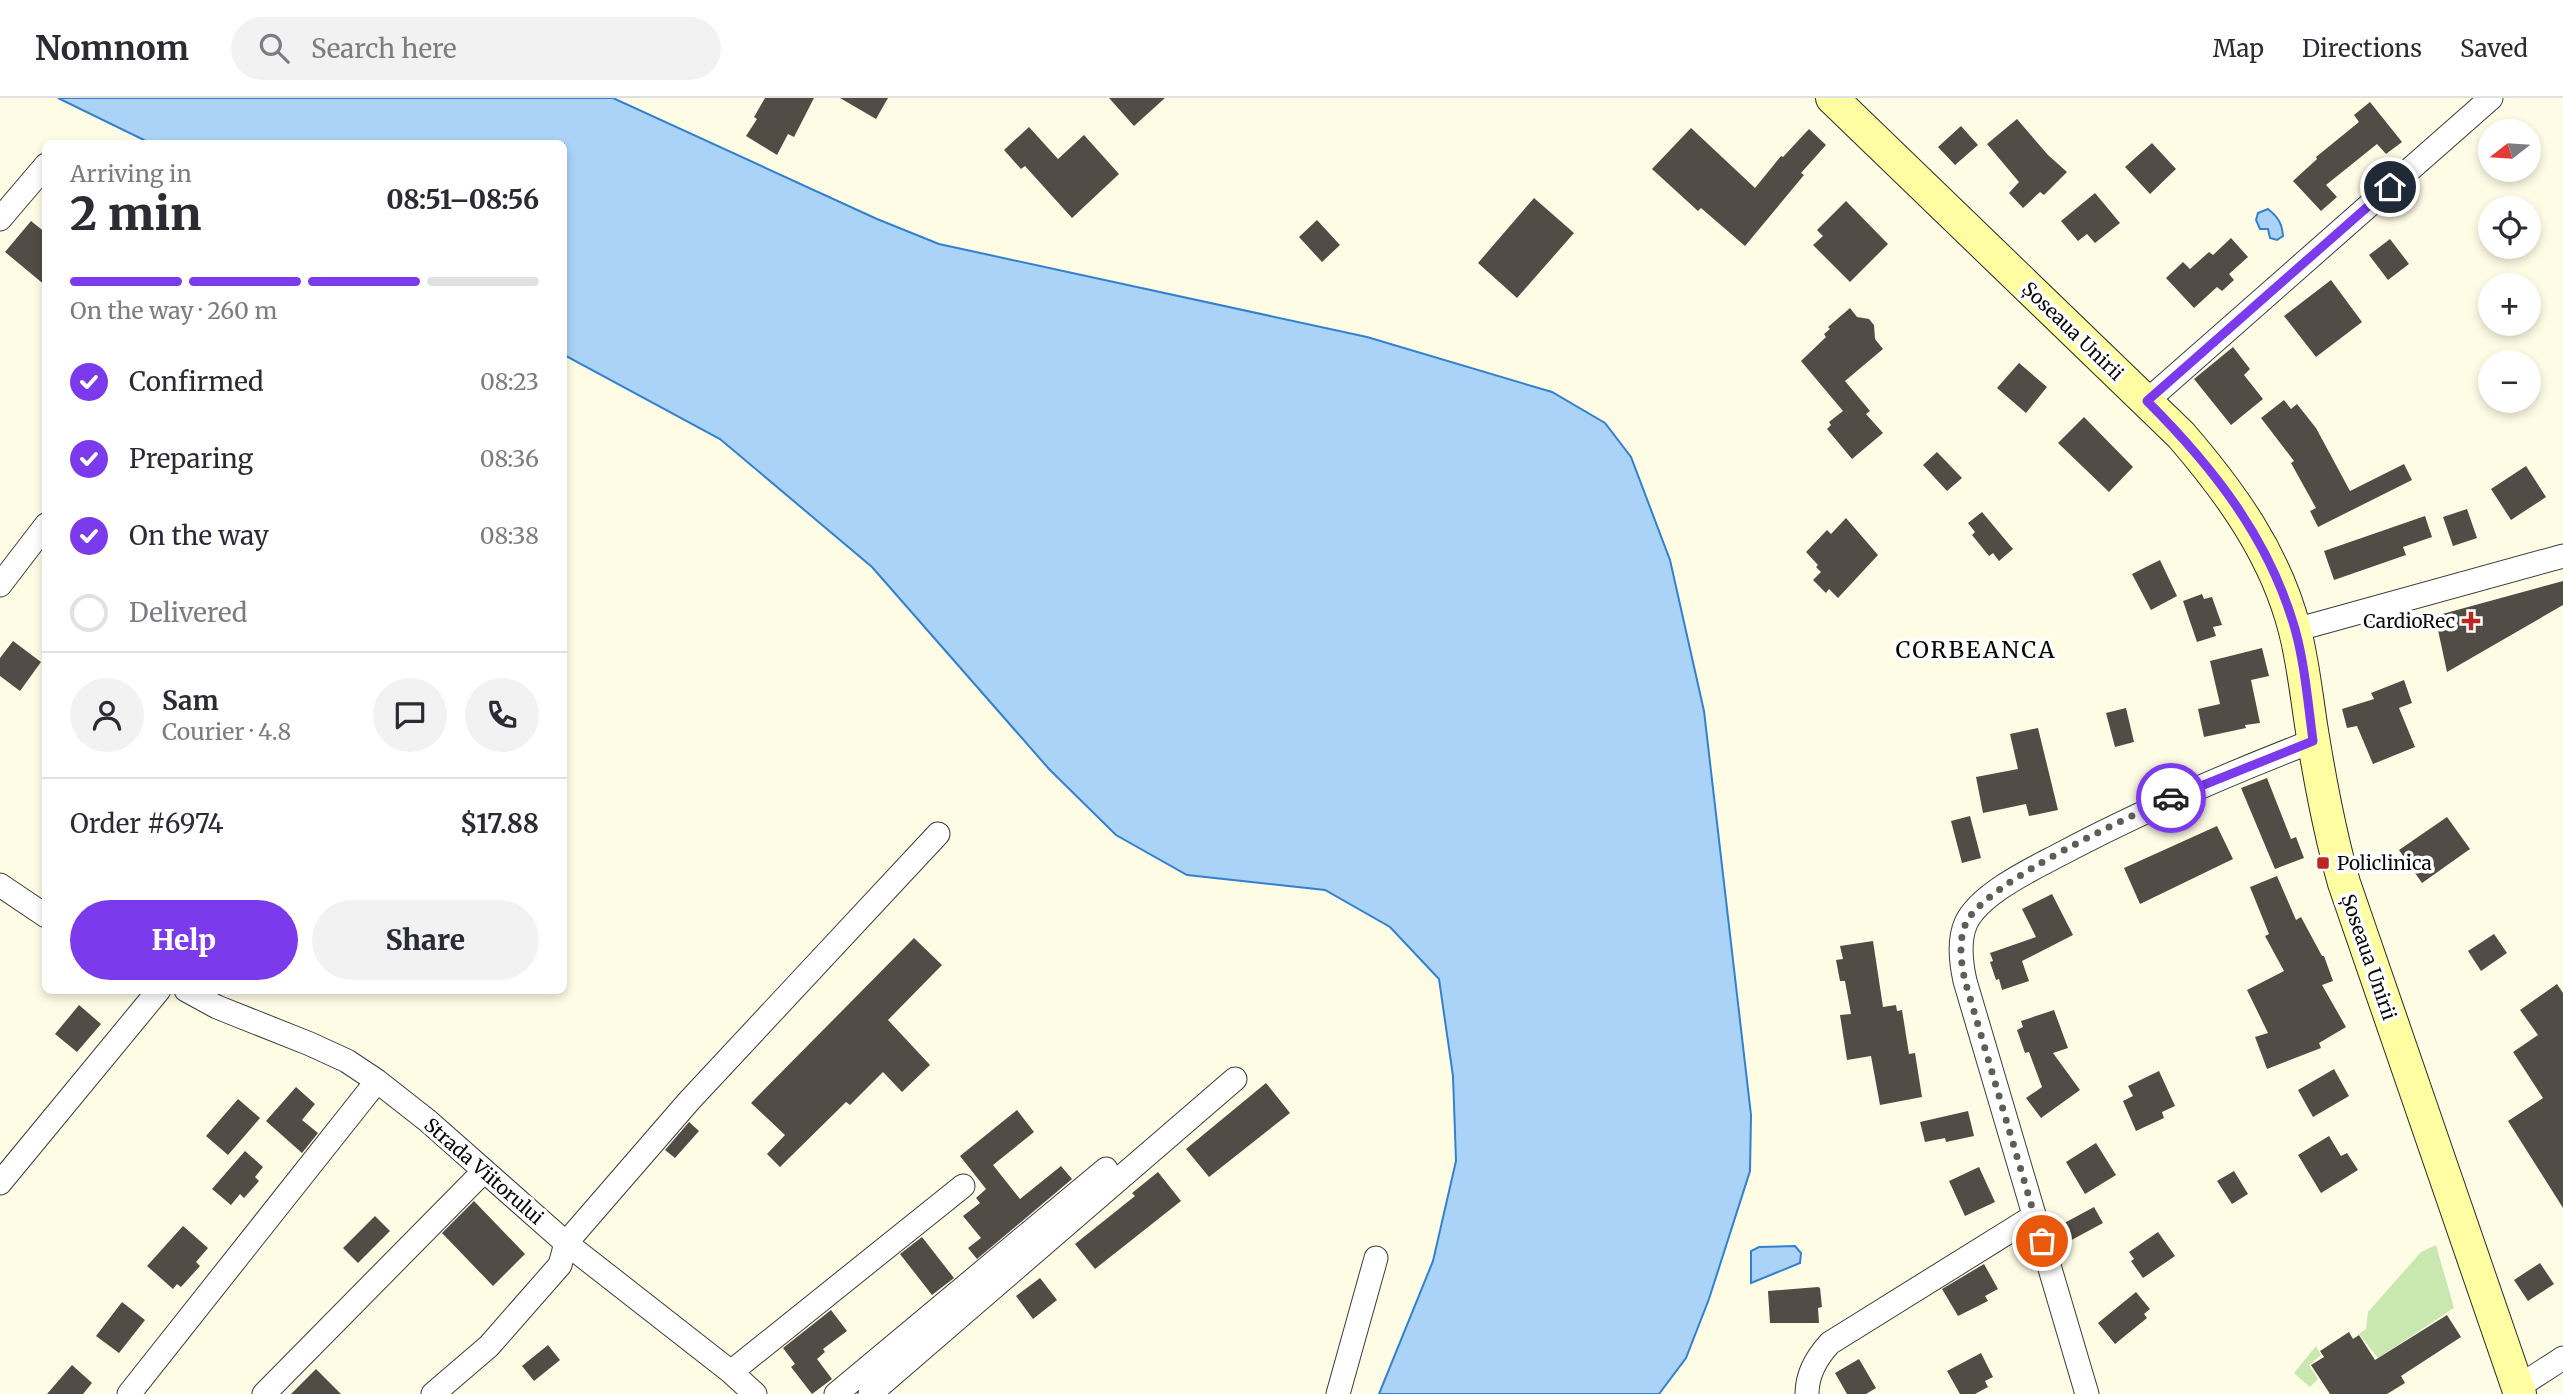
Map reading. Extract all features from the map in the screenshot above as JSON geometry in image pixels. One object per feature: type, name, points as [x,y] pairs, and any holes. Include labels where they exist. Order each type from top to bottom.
[{"type":"main road","name":"Șoseaua Unirii","points":[[1832,98],[2190,445],[2237,505],[2270,564],[2295,630],[2326,812],[2344,883],[2519,1391]]},
{"type":"street","points":[[2147,401],[2491,98]]},
{"type":"street","points":[[0,219],[42,170]]},
{"type":"street","points":[[0,585],[42,530]]},
{"type":"street","points":[[2295,630],[2563,556]]},
{"type":"street","points":[[2087,1394],[1965,981],[1961,943],[1966,924],[1986,900],[2024,873],[2120,822],[2182,793],[2313,741]]},
{"type":"street","points":[[433,1394],[489,1346],[560,1265],[566,1243],[689,1101],[938,834]]},
{"type":"street","points":[[0,885],[42,913]]},
{"type":"street","points":[[0,1183],[156,994]]},
{"type":"street","name":"Strada Viitorului","points":[[203,994],[224,999],[347,1061],[377,1081],[566,1243],[731,1372],[755,1394]]},
{"type":"street","points":[[870,1394],[1235,1079]]},
{"type":"street","points":[[129,1394],[377,1081]]},
{"type":"street","points":[[836,1394],[1106,1168]]},
{"type":"street","points":[[264,1394],[484,1171]]},
{"type":"street","points":[[731,1372],[963,1186]]},
{"type":"street","points":[[1807,1394],[1815,1361],[1830,1343],[2034,1216]]},
{"type":"street","points":[[1338,1394],[1376,1258]]},
{"type":"street","points":[[2519,1391],[2563,1358]]},
{"type":"green space","points":[[2436,1245],[2454,1308],[2378,1358],[2359,1334],[2366,1329],[2368,1312],[2421,1252]]},
{"type":"green space","points":[[2316,1346],[2321,1355],[2309,1365],[2318,1379],[2310,1387],[2294,1373]]},
{"type":"water","points":[[58,98],[613,98],[877,219],[939,244],[1367,337],[1552,392],[1605,423],[1631,457],[1670,560],[1704,711],[1751,1115],[1750,1171],[1709,1299],[1686,1358],[1659,1394],[1379,1394],[1433,1261],[1456,1161],[1453,1076],[1439,979],[1390,927],[1325,890],[1187,875],[1116,835],[1049,769],[872,567],[720,439],[567,357],[567,140],[144,140]]},
{"type":"water","points":[[2268,209],[2282,227],[2283,236],[2277,240],[2270,238],[2268,229],[2260,229],[2256,220],[2258,213]]},
{"type":"water","points":[[1795,1246],[1801,1253],[1800,1263],[1751,1283],[1751,1251],[1759,1247]]},
{"type":"building","points":[[765,98],[814,98],[794,137],[788,134],[777,155],[746,136],[757,119],[754,117]]},
{"type":"building","points":[[840,98],[888,98],[876,119]]},
{"type":"building","points":[[1109,98],[1165,98],[1134,126]]},
{"type":"building","points":[[2370,102],[2402,142],[2386,154],[2377,144],[2326,185],[2337,197],[2321,211],[2293,181],[2317,159],[2316,157],[2359,122],[2354,115]]},
{"type":"building","points":[[2017,119],[2048,155],[2067,172],[2044,195],[2040,192],[2023,208],[2009,193],[2019,182],[1987,144]]},
{"type":"building","points":[[1961,126],[1978,145],[1955,165],[1938,147]]},
{"type":"building","points":[[1029,127],[1058,159],[1084,135],[1119,174],[1072,218],[1025,166],[1021,169],[1004,150]]},
{"type":"building","points":[[1691,128],[1755,188],[1781,156],[1783,157],[1809,129],[1826,145],[1745,246],[1701,208],[1698,211],[1652,169]]},
{"type":"building","points":[[2152,143],[2176,169],[2150,194],[2125,167]]},
{"type":"building","points":[[2095,193],[2120,223],[2095,243],[2087,234],[2078,241],[2061,221]]},
{"type":"building","points":[[1534,198],[1574,233],[1517,298],[1478,263]]},
{"type":"building","points":[[1846,201],[1888,244],[1850,282],[1813,245],[1823,236],[1817,230]]},
{"type":"building","points":[[1317,220],[1340,245],[1322,262],[1299,237]]},
{"type":"building","points":[[31,221],[42,230],[42,283],[5,252]]},
{"type":"building","points":[[2231,238],[2248,257],[2229,274],[2234,280],[2222,291],[2217,287],[2194,308],[2166,278],[2183,262],[2190,269],[2209,252],[2213,255]]},
{"type":"building","points":[[2390,239],[2409,264],[2388,280],[2369,255]]},
{"type":"building","points":[[2331,280],[2362,322],[2316,357],[2284,316]]},
{"type":"building","points":[[1850,308],[1857,317],[1869,319],[1874,325],[1875,339],[1883,349],[1845,381],[1870,411],[1866,414],[1883,433],[1852,459],[1827,429],[1831,425],[1829,422],[1843,411],[1801,361],[1826,337],[1824,334],[1830,329],[1828,327]]},
{"type":"building","points":[[2233,347],[2250,369],[2244,375],[2263,399],[2231,425],[2194,379]]},
{"type":"building","points":[[2019,363],[2047,387],[2026,413],[1997,388]]},
{"type":"building","points":[[2284,400],[2291,409],[2297,404],[2316,428],[2350,491],[2404,464],[2412,480],[2318,527],[2310,511],[2316,508],[2291,463],[2294,461],[2261,418]]},
{"type":"building","points":[[2084,417],[2133,467],[2109,492],[2058,443]]},
{"type":"building","points":[[1937,452],[1962,478],[1947,491],[1923,465]]},
{"type":"building","points":[[2526,466],[2546,497],[2511,520],[2491,489]]},
{"type":"building","points":[[2467,509],[2477,538],[2453,546],[2443,517]]},
{"type":"building","points":[[1982,512],[2013,549],[1999,561],[1993,553],[1989,556],[1972,535],[1975,532],[1968,523]]},
{"type":"building","points":[[2425,516],[2432,537],[2403,547],[2406,555],[2334,580],[2324,551]]},
{"type":"building","points":[[1846,518],[1878,555],[1838,598],[1829,589],[1826,593],[1813,580],[1821,572],[1806,552],[1827,530],[1831,534]]},
{"type":"building","points":[[2160,560],[2177,596],[2151,610],[2132,574]]},
{"type":"building","points":[[2563,581],[2563,605],[2447,672],[2435,616]]},
{"type":"building","points":[[2202,594],[2204,599],[2212,597],[2222,625],[2213,627],[2216,636],[2197,642],[2183,601]]},
{"type":"building","points":[[13,641],[41,662],[20,691],[0,676],[0,658]]},
{"type":"building","points":[[2262,648],[2269,676],[2251,680],[2260,723],[2204,737],[2198,709],[2220,704],[2210,661]]},
{"type":"building","points":[[2404,680],[2412,703],[2399,708],[2415,747],[2373,764],[2357,726],[2347,728],[2342,709],[2374,699],[2371,693]]},
{"type":"building","points":[[2126,708],[2134,742],[2115,747],[2106,713]]},
{"type":"building","points":[[2038,728],[2058,810],[2029,816],[2026,804],[1983,813],[1976,777],[2018,769],[2010,734]]},
{"type":"building","points":[[2267,778],[2291,839],[2296,837],[2304,858],[2275,869],[2241,788]]},
{"type":"building","points":[[1970,816],[1981,858],[1962,863],[1951,821]]},
{"type":"building","points":[[2447,817],[2470,849],[2422,883],[2399,850]]},
{"type":"building","points":[[2217,826],[2233,859],[2140,904],[2124,868]]},
{"type":"building","points":[[2277,876],[2296,920],[2301,917],[2324,956],[2333,981],[2322,985],[2346,1027],[2319,1043],[2321,1048],[2267,1069],[2255,1037],[2268,1033],[2247,990],[2284,971],[2265,936],[2269,934],[2250,887]]},
{"type":"building","points":[[2052,894],[2073,935],[2022,961],[2029,981],[2002,990],[1990,962],[1993,961],[1990,953],[2036,937],[2022,909]]},
{"type":"building","points":[[2494,934],[2507,953],[2481,971],[2468,951]]},
{"type":"building","points":[[914,938],[942,965],[888,1020],[930,1065],[902,1092],[883,1072],[850,1105],[846,1102],[780,1167],[767,1154],[785,1135],[751,1103]]},
{"type":"building","points":[[1873,941],[1883,1007],[1896,1005],[1897,1011],[1902,1010],[1909,1054],[1915,1053],[1922,1097],[1880,1105],[1871,1056],[1847,1060],[1840,1015],[1851,1014],[1845,981],[1840,981],[1836,960],[1843,959],[1840,946]]},
{"type":"building","points":[[2557,984],[2563,993],[2563,1208],[2508,1121],[2543,1098],[2513,1052],[2538,1035],[2520,1010]]},
{"type":"building","points":[[79,1005],[101,1024],[77,1052],[55,1034]]},
{"type":"building","points":[[2054,1010],[2068,1048],[2053,1053],[2080,1090],[2041,1118],[2026,1098],[2042,1087],[2029,1052],[2025,1053],[2017,1030],[2023,1027],[2021,1021]]},
{"type":"building","points":[[2334,1069],[2349,1096],[2313,1117],[2298,1090]]},
{"type":"building","points":[[2159,1071],[2175,1106],[2162,1112],[2164,1118],[2136,1131],[2123,1101],[2133,1096],[2128,1086]]},
{"type":"building","points":[[1266,1083],[1290,1113],[1209,1177],[1186,1149]]},
{"type":"building","points":[[296,1087],[315,1104],[302,1120],[318,1133],[302,1153],[266,1121]]},
{"type":"building","points":[[238,1099],[260,1118],[228,1155],[206,1136]]},
{"type":"building","points":[[1017,1110],[1034,1132],[993,1165],[1020,1199],[1061,1166],[1072,1179],[977,1259],[968,1248],[981,1238],[963,1216],[980,1203],[976,1198],[986,1189],[960,1156]]},
{"type":"building","points":[[1968,1111],[1974,1136],[1946,1142],[1945,1138],[1925,1142],[1920,1122]]},
{"type":"building","points":[[689,1122],[699,1131],[675,1158],[665,1150]]},
{"type":"building","points":[[2329,1136],[2341,1156],[2347,1153],[2358,1170],[2321,1193],[2298,1155]]},
{"type":"building","points":[[2096,1143],[2116,1175],[2085,1194],[2066,1162]]},
{"type":"building","points":[[245,1151],[263,1167],[255,1177],[259,1181],[244,1198],[240,1194],[231,1205],[212,1189]]},
{"type":"building","points":[[1979,1167],[1995,1202],[1965,1216],[1949,1181]]},
{"type":"building","points":[[2234,1171],[2248,1194],[2232,1204],[2217,1181]]},
{"type":"building","points":[[1158,1172],[1181,1201],[1095,1269],[1075,1244],[1135,1196],[1132,1193]]},
{"type":"building","points":[[474,1201],[525,1254],[493,1286],[442,1233]]},
{"type":"building","points":[[2094,1207],[2103,1223],[2066,1243],[2057,1227]]},
{"type":"building","points":[[375,1216],[390,1231],[358,1263],[343,1248]]},
{"type":"building","points":[[183,1226],[208,1248],[196,1262],[200,1266],[181,1287],[177,1284],[173,1289],[147,1266]]},
{"type":"building","points":[[2158,1232],[2175,1256],[2143,1278],[2131,1261],[2134,1259],[2129,1252]]},
{"type":"building","points":[[922,1237],[954,1278],[932,1295],[900,1254]]},
{"type":"building","points":[[2540,1263],[2554,1284],[2528,1301],[2514,1280]]},
{"type":"building","points":[[1984,1264],[1998,1289],[1985,1296],[1988,1301],[1958,1316],[1942,1289]]},
{"type":"building","points":[[1040,1278],[1057,1300],[1033,1319],[1016,1296]]},
{"type":"building","points":[[1818,1287],[1822,1307],[1818,1308],[1819,1323],[1770,1323],[1768,1291]]},
{"type":"building","points":[[2136,1292],[2150,1309],[2144,1314],[2147,1318],[2115,1344],[2098,1323]]},
{"type":"building","points":[[122,1302],[145,1320],[119,1353],[96,1336]]},
{"type":"building","points":[[831,1310],[847,1331],[823,1349],[825,1352],[817,1359],[832,1379],[812,1394],[791,1367],[795,1364],[783,1348]]},
{"type":"building","points":[[2447,1315],[2461,1337],[2401,1376],[2405,1383],[2387,1394],[2330,1394],[2311,1365],[2324,1357],[2320,1351],[2349,1332],[2353,1339],[2359,1335],[2375,1360]]},
{"type":"building","points":[[548,1345],[560,1360],[534,1381],[522,1366]]},
{"type":"building","points":[[1981,1353],[1993,1377],[1985,1381],[1988,1387],[1975,1394],[1960,1394],[1947,1371]]},
{"type":"building","points":[[1859,1359],[1876,1388],[1866,1394],[1847,1394],[1835,1373]]},
{"type":"building","points":[[72,1365],[92,1383],[83,1394],[47,1394]]},
{"type":"building","points":[[316,1369],[341,1394],[291,1394]]},
{"type":"way so far","points":[[2042,1241],[1965,981],[1961,943],[1966,924],[1986,900],[2024,873],[2171,798]]},
{"type":"place","name":"CardioRec","points":[[2471,621]]},
{"type":"place","name":"Policlinica","points":[[2323,863]]},
{"type":"district","name":"CORBEANCA","points":[[1976,650]]},
{"type":"route","points":[[2171,798],[2313,741],[2295,630],[2270,564],[2252,529],[2216,475],[2147,401],[2390,187]]}]
